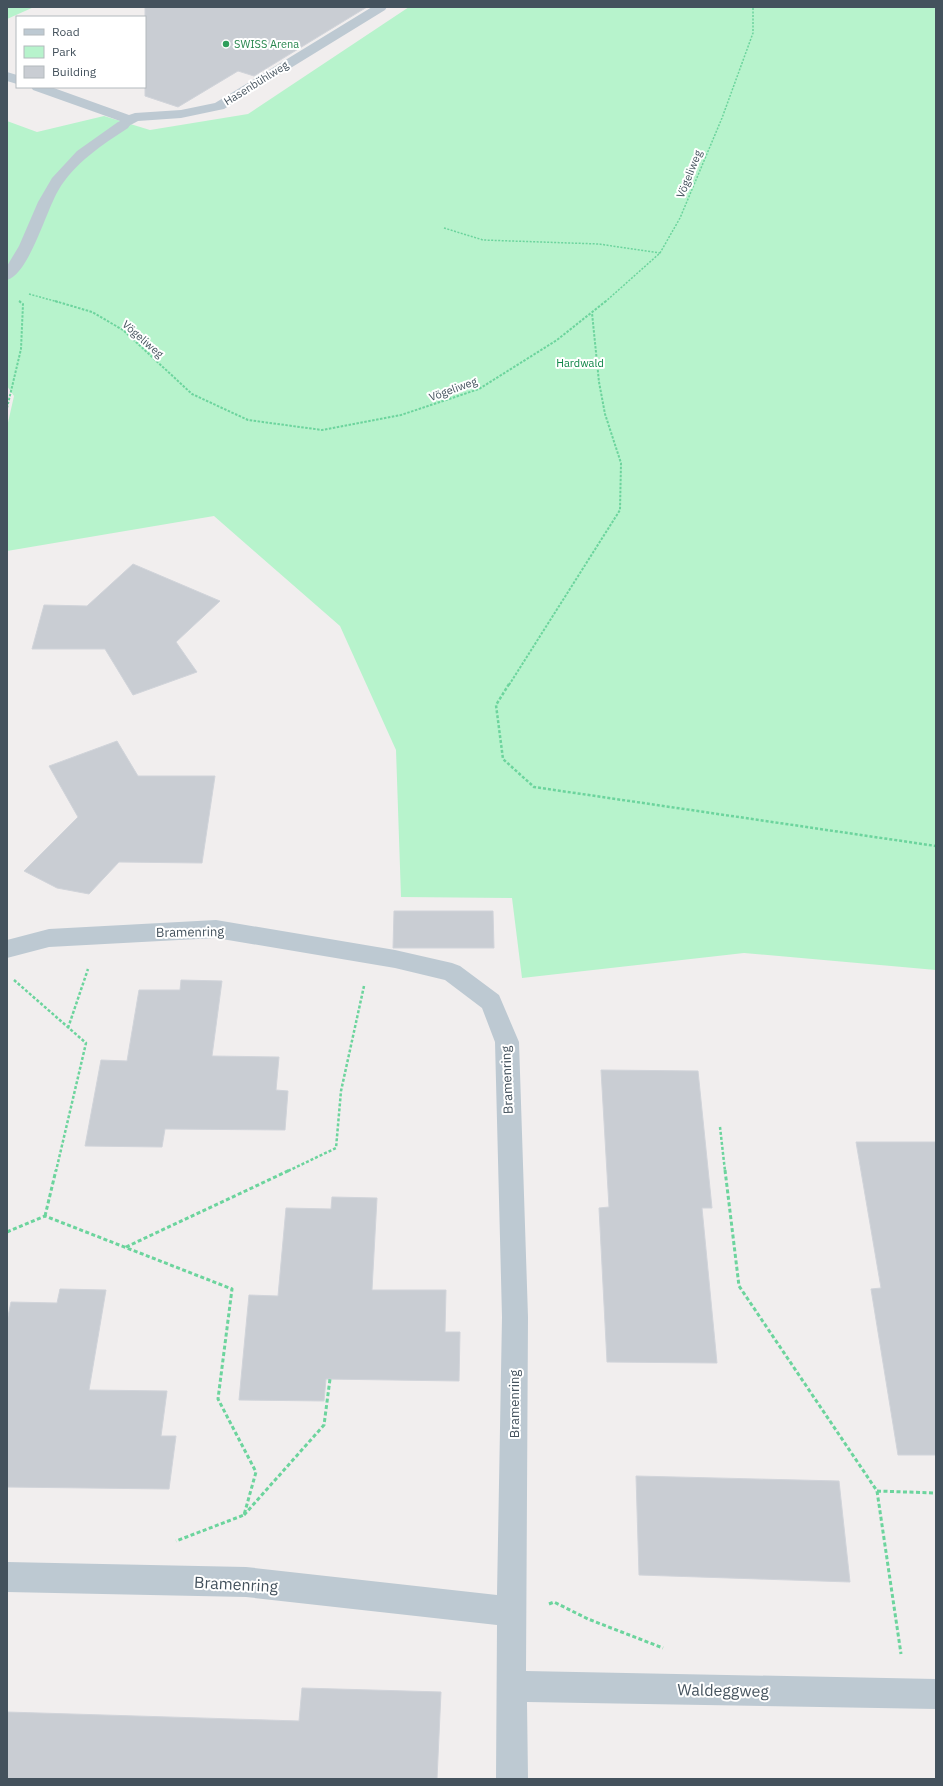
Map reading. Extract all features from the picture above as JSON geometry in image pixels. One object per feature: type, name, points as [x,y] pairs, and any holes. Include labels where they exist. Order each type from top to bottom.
[{"type":"street","name":"Hasenbühlweg","points":[[7,275],[20,257],[50,190],[67,169],[87,149],[135,117],[181,114],[219,106],[380,7]]},
{"type":"street","points":[[40,88],[127,123]]},
{"type":"street","name":"Bramenring","points":[[7,949],[49,938],[216,929],[395,959],[452,972],[491,1002],[507,1042],[514,1317],[511,1686],[512,1779]]},
{"type":"street","name":"Bramenring","points":[[7,1576],[246,1582],[512,1612]]},
{"type":"street","name":"Waldeggweg","points":[[511,1686],[922,1694]]},
{"type":"path","name":"Vögeliweg","points":[[28,294],[92,312],[123,330],[192,394],[248,420],[322,430],[401,415],[479,389],[557,340],[613,296],[660,253],[680,218],[722,118],[753,33],[753,7]]},
{"type":"path","points":[[444,228],[483,240],[599,244],[660,253]]},
{"type":"path","points":[[7,408],[21,349],[23,304],[18,300]]},
{"type":"path","points":[[592,313],[599,382],[605,414],[621,463],[620,510],[496,705],[503,759],[534,787],[936,846]]},
{"type":"path","points":[[68,1028],[100,935]]},
{"type":"path","points":[[125,1247],[336,1148],[341,1091],[371,955]]},
{"type":"path","points":[[13,979],[86,1043],[45,1216]]},
{"type":"path","points":[[720,1127],[740,1286],[876,1491],[922,1694]]},
{"type":"path","points":[[7,1232],[45,1216],[232,1289],[218,1399],[256,1472],[244,1515]]},
{"type":"path","points":[[171,1543],[244,1515],[324,1425],[330,1379]]},
{"type":"path","points":[[876,1491],[936,1493]]},
{"type":"path","points":[[512,1612],[554,1602],[588,1619],[664,1649]]},
{"type":"green space","points":[[7,7],[34,7],[7,19]]},
{"type":"green space","name":"Hardwald","points":[[409,7],[936,7],[936,970],[744,953],[522,978],[512,898],[401,897],[396,750],[340,626],[214,516],[7,551],[7,427],[14,396],[7,386],[7,121],[37,132],[104,116],[150,130],[248,114]]},
{"type":"building","name":"SWISS Arena","points":[[145,7],[367,7],[254,76],[238,71],[178,107],[145,96]]},
{"type":"building","points":[[133,564],[220,601],[176,642],[197,672],[133,695],[105,649],[32,649],[44,605],[87,606]]},
{"type":"building","points":[[117,741],[138,776],[215,776],[202,863],[119,862],[89,894],[57,888],[24,871],[78,817],[49,766]]},
{"type":"building","points":[[394,911],[493,911],[494,948],[393,948]]},
{"type":"building","points":[[181,980],[222,981],[212,1056],[279,1057],[276,1090],[288,1091],[285,1130],[165,1129],[162,1147],[85,1146],[101,1060],[127,1061],[139,990],[180,990]]},
{"type":"building","points":[[601,1070],[698,1071],[712,1208],[702,1208],[717,1363],[607,1362],[599,1208],[609,1207]]},
{"type":"building","points":[[856,1142],[936,1142],[936,1455],[898,1455],[871,1289],[881,1288]]},
{"type":"building","points":[[332,1197],[377,1198],[372,1290],[446,1290],[445,1332],[460,1332],[459,1381],[326,1379],[324,1401],[239,1400],[249,1295],[278,1296],[286,1208],[331,1209]]},
{"type":"building","points":[[60,1289],[106,1290],[89,1390],[167,1391],[161,1436],[176,1436],[169,1489],[7,1487],[7,1321],[11,1302],[57,1303]]},
{"type":"building","points":[[636,1476],[839,1481],[850,1582],[639,1575]]},
{"type":"building","points":[[302,1688],[441,1692],[437,1779],[7,1779],[7,1712],[299,1721]]},
{"type":"place","name":"SWISS Arena","points":[[226,44]]}]
